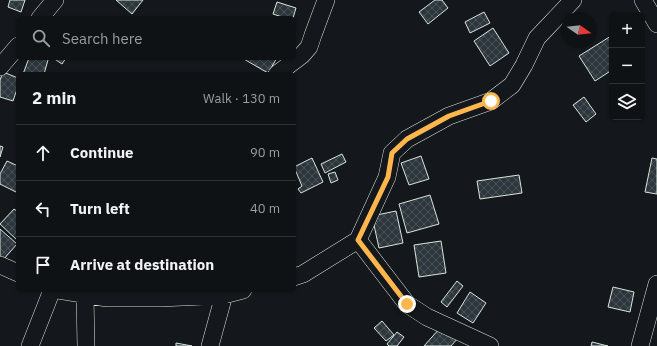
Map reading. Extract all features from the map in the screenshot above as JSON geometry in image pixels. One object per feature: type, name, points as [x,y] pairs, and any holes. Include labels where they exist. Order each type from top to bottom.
[{"type":"street","points":[[42,16],[55,0]]},
{"type":"street","points":[[296,60],[309,47],[326,0]]},
{"type":"street","points":[[296,276],[303,274],[358,240],[388,177],[392,153],[407,139],[449,116],[491,101],[512,85],[524,65],[537,38],[573,0]]},
{"type":"street","points":[[643,0],[657,24]]},
{"type":"street","points":[[0,67],[16,48]]},
{"type":"street","points":[[280,72],[295,60]]},
{"type":"street","points":[[358,240],[407,304],[427,316],[490,346]]},
{"type":"street","points":[[0,265],[16,272]]},
{"type":"street","points":[[640,346],[657,284]]},
{"type":"street","points":[[30,346],[51,292]]},
{"type":"street","points":[[69,292],[107,298],[161,298],[224,295],[235,292]]},
{"type":"street","points":[[85,295],[86,346]]},
{"type":"street","points":[[210,346],[224,295]]},
{"type":"building","points":[[10,0],[25,0],[21,12],[8,7]]},
{"type":"building","points":[[116,0],[143,0],[132,14]]},
{"type":"building","points":[[435,0],[442,0],[448,8],[428,24],[419,12]]},
{"type":"building","points":[[277,2],[296,8],[294,16],[279,16],[273,14]]},
{"type":"building","points":[[484,12],[490,23],[470,33],[465,22]]},
{"type":"building","points":[[493,28],[509,53],[490,66],[474,41]]},
{"type":"building","points":[[609,37],[609,72],[595,81],[579,56],[592,48],[597,48],[597,45]]},
{"type":"building","points":[[28,60],[48,60],[45,72],[24,72]]},
{"type":"building","points":[[56,60],[65,60],[62,64]]},
{"type":"building","points":[[245,60],[276,60],[269,72]]},
{"type":"building","points":[[3,72],[16,77],[16,92],[13,101],[0,97],[0,80]]},
{"type":"building","points":[[584,97],[596,114],[586,122],[573,105]]},
{"type":"building","points":[[0,146],[3,147],[0,157]]},
{"type":"building","points":[[342,154],[346,162],[325,173],[321,164]]},
{"type":"building","points":[[421,156],[429,179],[409,185],[401,163]]},
{"type":"building","points":[[312,158],[323,182],[301,193],[298,189],[302,186],[296,172],[296,166]]},
{"type":"building","points":[[652,158],[657,159],[657,194],[645,192]]},
{"type":"building","points":[[7,161],[16,165],[16,192],[0,184],[0,174]]},
{"type":"building","points":[[335,172],[338,180],[331,183],[328,174]]},
{"type":"building","points":[[519,175],[522,193],[480,199],[477,181]]},
{"type":"building","points":[[430,195],[439,224],[407,233],[399,204]]},
{"type":"building","points":[[14,209],[16,210],[16,239],[0,224]]},
{"type":"building","points":[[396,211],[403,243],[379,248],[372,216]]},
{"type":"building","points":[[0,229],[16,243],[16,245],[3,260],[0,257]]},
{"type":"building","points":[[441,241],[446,273],[419,277],[414,245]]},
{"type":"building","points":[[457,281],[463,286],[447,307],[441,302]]},
{"type":"building","points":[[613,287],[634,292],[630,312],[608,307]]},
{"type":"building","points":[[470,292],[486,303],[473,323],[457,313]]},
{"type":"building","points":[[382,321],[394,335],[386,341],[374,328]]},
{"type":"building","points":[[440,328],[458,338],[451,346],[424,346]]},
{"type":"building","points":[[397,332],[404,337],[397,346],[389,346],[387,344]]},
{"type":"building","points":[[592,342],[608,346],[591,346]]},
{"type":"building","points":[[176,343],[192,346],[176,346]]},
{"type":"route","points":[[407,304],[358,240],[388,177],[392,153],[407,139],[449,116],[491,101]]}]
